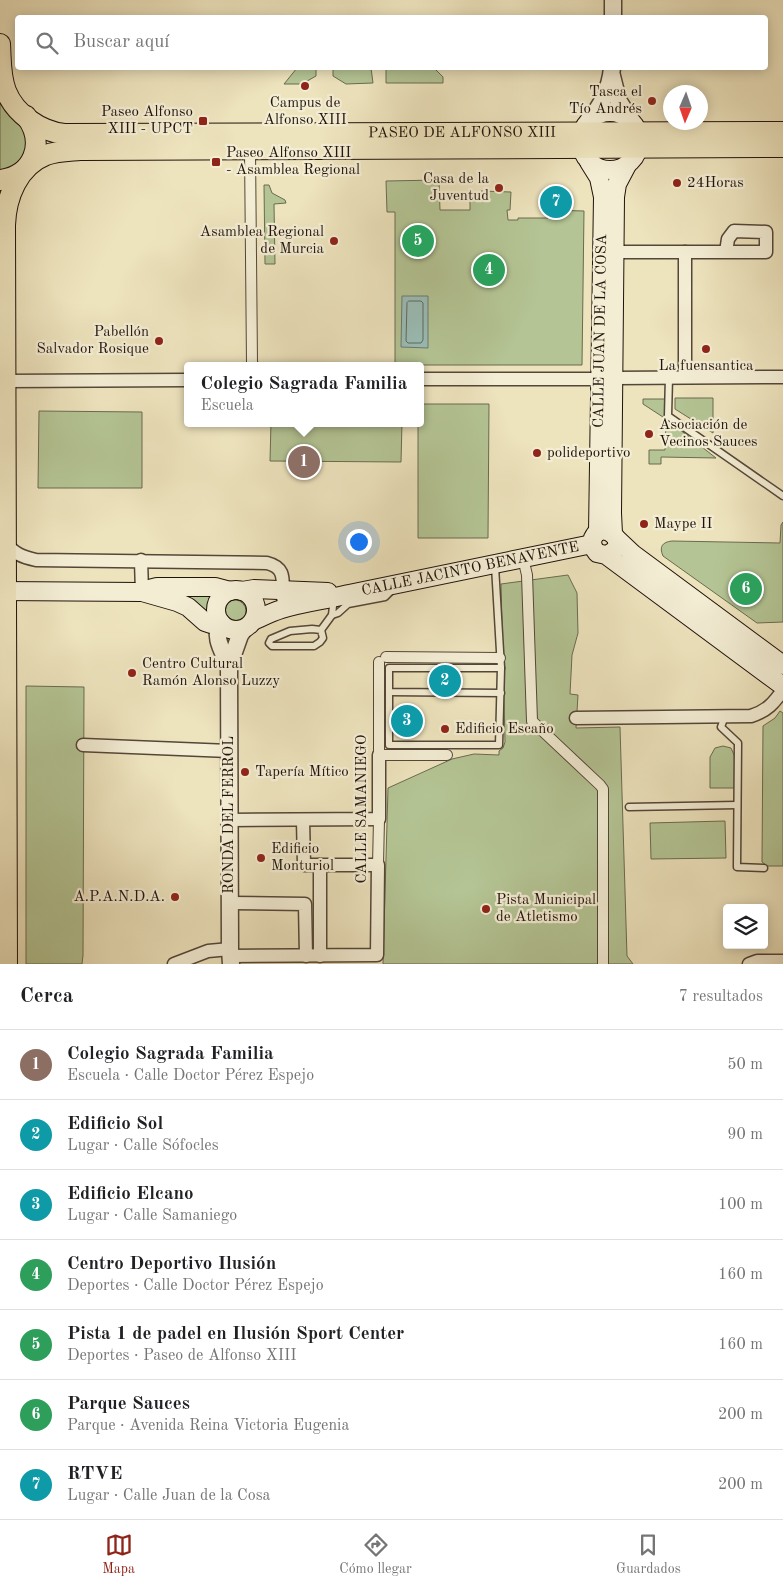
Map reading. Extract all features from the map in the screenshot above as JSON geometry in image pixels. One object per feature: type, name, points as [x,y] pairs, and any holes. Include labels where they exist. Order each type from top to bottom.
[{"type":"main road","points":[[0,44],[3,79],[9,98],[32,124],[36,138],[35,153],[12,190],[5,213],[6,543],[3,591],[3,818],[7,964]]},
{"type":"main road","points":[[0,104],[13,107],[26,116]]},
{"type":"main road","name":"PASEO DE ALFONSO XIII","points":[[26,116],[47,131],[80,135],[585,141]]},
{"type":"main road","name":"PASEO DE ALFONSO XIII","points":[[0,180],[14,177],[46,155],[63,151],[250,150],[585,141],[636,134],[783,132]]},
{"type":"main road","name":"PASEO DE ALFONSO XIII","points":[[636,134],[783,147]]},
{"type":"main road","name":"CALLE JUAN DE LA COSA","points":[[605,537],[607,378],[615,252],[617,184],[627,165],[636,155],[636,134]]},
{"type":"main road","points":[[585,141],[597,167],[607,170],[627,165]]},
{"type":"main road","name":"CALLE JUAN DE LA COSA","points":[[585,141],[599,178],[603,197],[612,513],[605,537]]},
{"type":"main road","points":[[612,513],[616,526],[633,554]]},
{"type":"main road","points":[[783,665],[633,554],[605,537],[597,553],[606,555],[783,688]]},
{"type":"main road","name":"CALLE JACINTO BENAVENTE","points":[[142,592],[157,587],[215,588],[236,591],[254,589],[283,590],[349,594],[523,558],[605,537]]},
{"type":"main road","name":"CALLE JACINTO BENAVENTE","points":[[3,591],[142,592],[177,602],[188,607],[206,622],[221,624]]},
{"type":"main road","points":[[236,591],[251,597],[256,606],[255,616],[249,625],[232,630],[221,624],[216,614],[217,604],[222,596],[236,591]]},
{"type":"main road","name":"CALLE JACINTO BENAVENTE","points":[[249,625],[283,608],[330,608],[349,594]]},
{"type":"street","points":[[613,0],[613,15]]},
{"type":"street","points":[[585,141],[604,96],[611,70]]},
{"type":"street","points":[[612,70],[613,84],[618,100],[636,134]]},
{"type":"street","points":[[250,150],[252,362]]},
{"type":"street","points":[[615,252],[726,252]]},
{"type":"street","points":[[685,252],[685,377]]},
{"type":"street","points":[[424,379],[783,377]]},
{"type":"street","points":[[6,381],[184,380]]},
{"type":"street","points":[[6,543],[20,556],[36,560],[141,560],[267,563],[276,565],[282,571],[283,608]]},
{"type":"street","points":[[523,558],[527,575],[532,721],[603,789],[603,964]]},
{"type":"street","points":[[141,560],[142,592]]},
{"type":"street","name":"RONDA DEL FERROL","points":[[221,624],[218,638],[229,666]]},
{"type":"street","name":"RONDA DEL FERROL","points":[[230,956],[229,666],[240,635],[249,625]]},
{"type":"street","name":"CALLE SAMANIEGO","points":[[320,956],[377,955],[379,755],[383,659],[500,663]]},
{"type":"street","points":[[576,718],[751,716],[763,712],[777,699],[783,688]]},
{"type":"street","points":[[84,745],[229,751]]},
{"type":"street","points":[[379,755],[447,755]]},
{"type":"street","points":[[229,820],[379,819]]},
{"type":"street","points":[[303,820],[304,865],[378,865]]},
{"type":"street","points":[[174,964],[208,951],[230,956],[320,956],[320,865]]},
{"type":"street","points":[[229,903],[305,904],[306,956]]},
{"type":"street","points":[[749,964],[757,961],[783,961]]},
{"type":"lane","points":[[668,377],[668,416],[783,496]]},
{"type":"lane","points":[[495,564],[500,663],[501,693],[499,745],[390,745],[389,668],[500,663]]},
{"type":"lane","points":[[321,630],[312,629],[290,632],[271,639],[269,643],[272,646],[314,646],[323,638],[321,630],[330,608],[338,613],[348,604],[384,598],[397,584]]},
{"type":"lane","points":[[389,692],[501,693]]},
{"type":"lane","points":[[725,716],[721,727],[738,742],[737,867],[764,868]]},
{"type":"lane","points":[[629,807],[738,805]]},
{"type":"green space","points":[[295,70],[316,70],[316,76],[302,84],[284,84]]},
{"type":"green space","points":[[333,70],[371,70],[373,83],[346,84],[333,76]]},
{"type":"green space","points":[[386,70],[436,70],[443,77],[443,83],[386,83]]},
{"type":"green space","points":[[0,104],[6,105],[36,146],[0,180]]},
{"type":"green space","points":[[439,180],[440,210],[470,210],[470,200],[481,200],[481,191],[511,192],[510,210],[507,210],[508,220],[548,218],[548,210],[584,211],[582,365],[424,365],[424,362],[395,362],[395,212],[387,212],[386,181]]},
{"type":"green space","points":[[264,185],[269,185],[272,193],[285,200],[286,203],[274,204],[275,264],[265,264]]},
{"type":"green space","points":[[675,398],[713,398],[713,433],[675,409]]},
{"type":"green space","points":[[643,399],[666,399],[666,419],[643,404]]},
{"type":"green space","points":[[424,404],[489,404],[488,538],[418,538],[418,427],[424,427]]},
{"type":"green space","points":[[39,411],[142,412],[142,488],[38,488]]},
{"type":"green space","points":[[666,419],[716,458],[661,457],[661,464],[649,464],[649,450],[665,450]]},
{"type":"green space","points":[[271,427],[402,427],[401,462],[270,461]]},
{"type":"green space","points":[[783,522],[783,622],[757,623],[663,556],[662,553],[662,546],[672,541],[780,543],[781,525]]},
{"type":"green space","name":"Pista Municipal de Atletismo","points":[[568,575],[577,593],[578,633],[572,655],[570,694],[578,695],[576,728],[620,727],[627,956],[633,964],[383,964],[388,788],[452,759],[474,754],[499,755],[499,751],[503,748],[505,742],[501,584]]},
{"type":"green space","points":[[173,595],[214,595],[213,621]]},
{"type":"green space","points":[[235,600],[243,603],[246,611],[243,619],[235,622],[227,619],[224,611],[227,603]]},
{"type":"green space","points":[[26,686],[84,687],[82,964],[26,964]]},
{"type":"green space","points":[[780,711],[783,713],[783,866],[767,866],[762,862],[763,726],[775,718]]},
{"type":"green space","points":[[723,746],[731,748],[735,757],[735,788],[710,788],[710,757],[715,748]]},
{"type":"green space","points":[[725,821],[726,858],[651,859],[650,823]]},
{"type":"water","points":[[402,296],[428,296],[428,348],[401,347]]},
{"type":"place","name":"Campus de Alfonso XIII","points":[[305,86]]},
{"type":"place","name":"Tasca el Tío Andrés","points":[[652,101]]},
{"type":"place","name":"Paseo Alfonso XIII - UPCT","points":[[203,121]]},
{"type":"place","name":"Paseo Alfonso XIII - Asamblea Regional","points":[[216,162]]},
{"type":"place","name":"24Horas","points":[[677,183]]},
{"type":"place","name":"Casa de la Juventud","points":[[499,188]]},
{"type":"place","name":"RTVE","points":[[556,202]]},
{"type":"place","name":"Asamblea Regional de Murcia","points":[[334,241]]},
{"type":"place","name":"Pista 1 de padel en Ilusión Sport Center","points":[[418,241]]},
{"type":"place","name":"Centro Deportivo Ilusión","points":[[489,270]]},
{"type":"place","name":"Pabellón Salvador Rosique","points":[[159,341]]},
{"type":"place","name":"La fuensantica","points":[[706,349]]},
{"type":"place","name":"Asociación de Vecinos Sauces","points":[[649,434]]},
{"type":"place","name":"polideportivo","points":[[537,453]]},
{"type":"place","name":"Colegio Sagrada Familia","points":[[304,462]]},
{"type":"place","name":"Maype II","points":[[644,524]]},
{"type":"place","name":"Parque Sauces","points":[[746,589]]},
{"type":"place","name":"Centro Cultural Ramón Alonso Luzzy","points":[[132,673]]},
{"type":"place","name":"Edificio Sol","points":[[445,681]]},
{"type":"place","name":"Edificio Elcano","points":[[407,721]]},
{"type":"place","name":"Edificio Escaño","points":[[445,729]]},
{"type":"place","name":"Tapería Mítico","points":[[245,772]]},
{"type":"place","name":"Edificio Monturiol","points":[[261,858]]},
{"type":"place","name":"A.P.A.N.D.A.","points":[[175,897]]},
{"type":"place","name":"Pista Municipal de Atletismo","points":[[486,909]]}]
